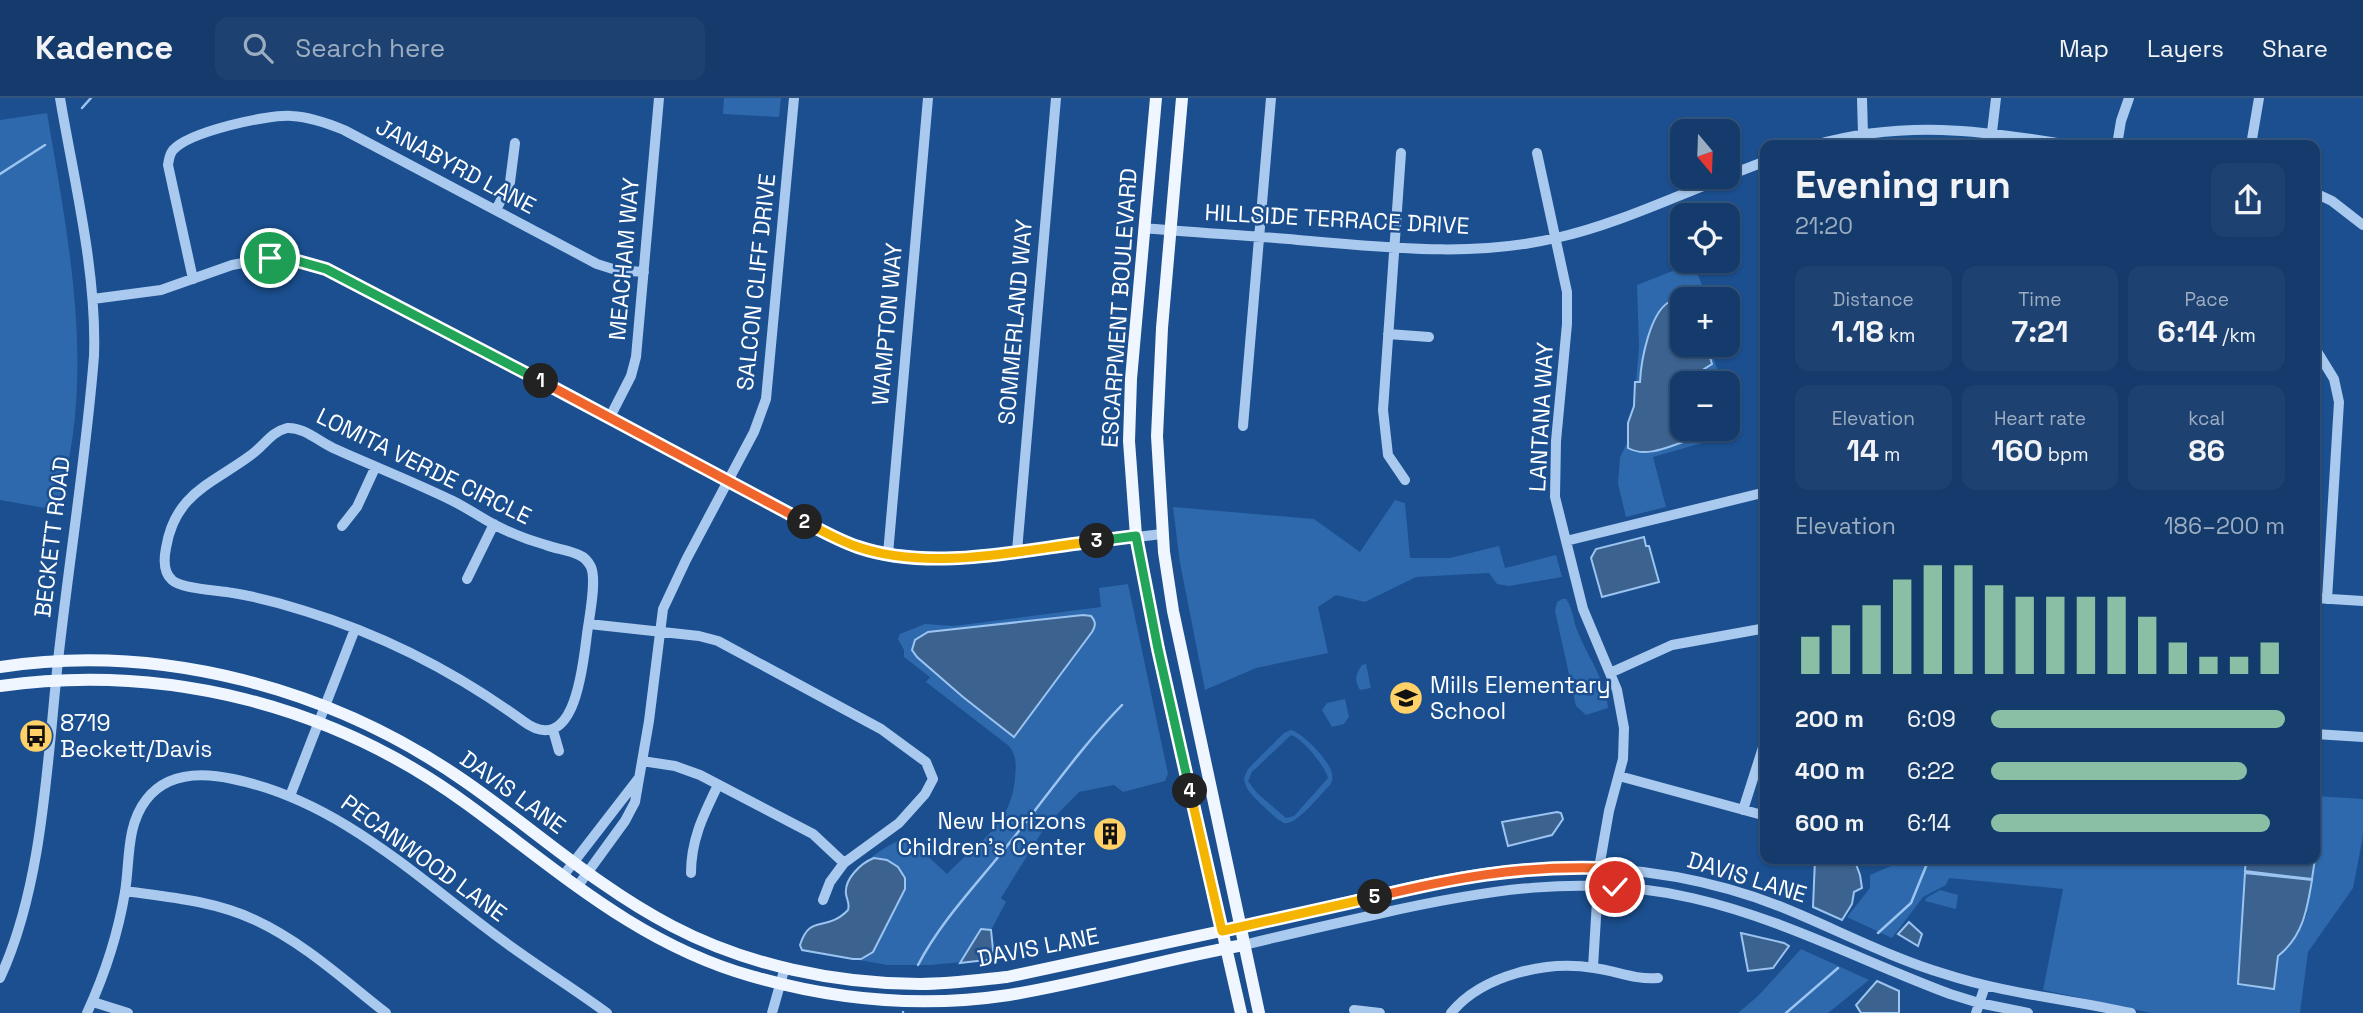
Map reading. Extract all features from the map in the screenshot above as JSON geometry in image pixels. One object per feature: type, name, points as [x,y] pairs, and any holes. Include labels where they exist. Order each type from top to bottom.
[{"type":"main road","name":"ESCARPMENT BOULEVARD","points":[[1156,98],[1131,379],[1129,441],[1136,536],[1161,662],[1241,1013]]},
{"type":"main road","name":"ESCARPMENT BOULEVARD","points":[[1182,98],[1158,375],[1157,436],[1162,534],[1173,611],[1259,1013]]},
{"type":"main road","name":"DAVIS LANE","points":[[0,667],[58,662],[116,662],[215,674],[263,685],[324,705],[436,761],[587,873],[672,926],[723,948],[785,967],[850,980],[886,983],[972,981],[1007,977],[1240,927]]},
{"type":"main road","name":"DAVIS LANE","points":[[0,686],[92,678],[178,685],[260,703],[317,722],[367,743],[423,774],[468,804],[614,913],[676,947],[713,963],[821,993],[931,1001],[1009,995],[1244,945]]},
{"type":"street","name":"BECKETT ROAD","points":[[0,978],[16,940],[30,887],[93,368],[93,299],[60,98]]},
{"type":"street","name":"MEACHAM WAY","points":[[610,418],[634,366],[659,98]]},
{"type":"street","name":"SALCON CLIFF DRIVE","points":[[577,887],[635,802],[659,631],[668,595],[754,432],[766,399],[794,98]]},
{"type":"street","name":"WAMPTON WAY","points":[[888,554],[928,98]]},
{"type":"street","name":"SOMMERLAND WAY","points":[[1017,551],[1056,98]]},
{"type":"street","points":[[1243,426],[1272,98]]},
{"type":"street","points":[[1862,98],[1863,134]]},
{"type":"street","points":[[1992,132],[1996,98]]},
{"type":"street","points":[[2118,140],[2129,98]]},
{"type":"street","points":[[2252,140],[2259,98]]},
{"type":"street","name":"JANABYRD LANE","points":[[193,279],[170,173],[169,157],[183,144],[243,121],[266,116],[292,116],[331,124],[597,264],[616,270],[644,272]]},
{"type":"street","points":[[1837,140],[1863,134],[1925,129],[1992,132],[2039,140]]},
{"type":"street","points":[[496,210],[510,182],[515,143]]},
{"type":"street","points":[[1401,153],[1383,410],[1388,455],[1405,481]]},
{"type":"street","name":"LANTANA WAY","points":[[1537,153],[1557,238],[1568,309],[1554,486],[1583,609],[1610,673],[1625,728],[1624,753],[1608,811],[1599,868],[1593,967]]},
{"type":"street","name":"HILLSIDE TERRACE DRIVE","points":[[1740,171],[1760,163]]},
{"type":"street","name":"HILLSIDE TERRACE DRIVE","points":[[1144,228],[1395,248],[1461,250],[1557,238],[1617,219],[1680,189]]},
{"type":"street","points":[[2320,195],[2332,201],[2363,225]]},
{"type":"street","points":[[93,299],[150,293],[232,265],[259,259],[294,260],[316,265],[834,537],[859,547],[911,558],[940,559],[1162,534]]},
{"type":"street","points":[[1388,334],[1429,337]]},
{"type":"street","points":[[2320,356],[2334,379],[2339,402],[2321,598],[2363,601]]},
{"type":"street","name":"LOMITA VERDE CIRCLE","points":[[297,428],[375,468],[455,502],[494,524],[533,541],[577,554],[586,560],[593,576],[589,624],[578,693],[566,718],[553,730],[541,731],[529,726],[450,674],[391,643],[270,601],[177,584],[168,576],[165,563],[171,525],[189,498],[251,455],[281,429],[297,428]]},
{"type":"street","points":[[342,526],[357,507],[375,468]]},
{"type":"street","points":[[1566,541],[1760,493]]},
{"type":"street","points":[[467,579],[494,524]]},
{"type":"street","points":[[589,624],[699,636],[726,645],[858,715],[929,765],[932,784],[920,800],[899,822],[844,863],[830,882],[824,901]]},
{"type":"street","points":[[290,796],[355,629]]},
{"type":"street","points":[[1610,673],[1672,645],[1760,629]]},
{"type":"street","points":[[553,730],[559,751]]},
{"type":"street","points":[[2320,734],[2363,737]]},
{"type":"street","points":[[1743,810],[1760,757]]},
{"type":"street","points":[[642,761],[694,772],[813,834],[844,863]]},
{"type":"street","name":"PECANWOOD LANE","points":[[125,891],[134,823],[144,802],[161,786],[182,776],[204,774],[244,781],[290,796],[356,830],[536,966],[607,1013]]},
{"type":"street","points":[[1619,776],[1760,814]]},
{"type":"street","name":"SALCON CLIFF DRIVE","points":[[563,876],[638,779]]},
{"type":"street","points":[[691,873],[696,831],[718,785]]},
{"type":"street","name":"DAVIS LANE","points":[[1240,927],[1472,875],[1529,868],[1599,868],[1678,877],[1735,891],[1787,909],[1942,974],[1985,986],[2131,1013]]},
{"type":"street","name":"DAVIS LANE","points":[[1244,945],[1495,890],[1553,885],[1597,885],[1669,893],[1732,908],[1772,922],[1977,1008],[2028,1013]]},
{"type":"street","points":[[88,1013],[110,956],[125,891],[198,902],[254,919],[286,937],[386,1013]]},
{"type":"street","points":[[772,1013],[785,967]]},
{"type":"street","points":[[1451,1013],[1477,989],[1506,976],[1544,969],[1593,967],[1636,979],[1658,978]]},
{"type":"street","points":[[1977,1008],[1985,986]]},
{"type":"street","points":[[93,1002],[128,1013]]},
{"type":"street","points":[[1354,1010],[1380,1013]]},
{"type":"shaded area","points":[[724,98],[781,98],[779,117],[723,114]]},
{"type":"shaded area","points":[[47,113],[64,212],[76,312],[75,412],[69,461],[56,510],[0,500],[0,120]]},
{"type":"shaded area","points":[[1670,272],[1697,273],[1701,287],[1670,287],[1670,357],[1713,357],[1718,371],[1670,371],[1670,441],[1709,441],[1653,457],[1666,507],[1626,517],[1618,484],[1620,457],[1627,443],[1628,423],[1634,406],[1639,347],[1637,285]]},
{"type":"shaded area","points":[[1670,302],[1670,357],[1710,357],[1712,364],[1701,371],[1670,371],[1670,441],[1686,441],[1657,450],[1635,451],[1628,448],[1628,423],[1634,406],[1635,382],[1640,382],[1642,362],[1652,326],[1662,308]]},
{"type":"shaded area","points":[[1395,500],[1405,503],[1410,558],[1450,558],[1499,546],[1505,568],[1556,555],[1562,577],[1509,586],[1497,584],[1489,573],[1416,577],[1365,602],[1336,595],[1318,607],[1328,653],[1256,668],[1205,690],[1180,563],[1173,507],[1314,519],[1360,552]]},
{"type":"shaded area","points":[[1644,537],[1659,582],[1602,597],[1591,558],[1596,549]]},
{"type":"shaded area","points":[[1128,584],[1168,774],[1165,781],[1123,792],[1114,785],[1079,792],[1045,827],[1001,898],[1006,902],[991,930],[994,959],[931,965],[887,965],[802,950],[800,945],[809,929],[840,917],[848,910],[846,889],[849,881],[871,857],[907,837],[947,874],[991,832],[1007,808],[1012,794],[1015,761],[1009,746],[926,682],[930,677],[904,657],[904,650],[898,639],[900,634],[925,624],[954,626],[1101,607],[1099,588]]},
{"type":"shaded area","points":[[1566,599],[1570,606],[1577,630],[1607,698],[1608,708],[1586,715],[1576,706],[1555,611],[1557,602]]},
{"type":"shaded area","points":[[1091,616],[1094,620],[1092,632],[1014,737],[963,697],[912,650],[915,640],[928,632]]},
{"type":"shaded area","points":[[1366,664],[1371,688],[1360,690],[1357,675],[1362,665]]},
{"type":"shaded area","points":[[1345,699],[1349,717],[1344,724],[1332,727],[1322,710],[1327,703]]},
{"type":"shaded area","points":[[1291,730],[1309,742],[1327,762],[1332,778],[1330,785],[1289,823],[1275,817],[1253,796],[1244,778],[1248,769],[1284,733]],"holes":[[[1291,735],[1318,760],[1328,778],[1294,816],[1286,818],[1257,793],[1248,781],[1252,772]]]},
{"type":"shaded area","points":[[2320,796],[2363,799],[2363,836],[2353,888],[2308,952],[2300,1013],[2151,1013],[2043,990],[2063,889],[1949,878],[1946,885],[1923,897],[1892,938],[1847,917],[1870,888],[1870,875],[1895,864],[2246,864],[2245,871],[2313,878],[2315,864],[2320,864]],"holes":[[[2245,873],[2307,913],[2302,925],[2280,954],[2238,984]]]},
{"type":"shaded area","points":[[1561,813],[1563,819],[1552,835],[1508,846],[1502,822]]},
{"type":"shaded area","points":[[874,858],[887,860],[898,867],[905,878],[905,889],[873,952],[861,959],[853,959],[802,950],[800,945],[809,929],[833,921],[848,910],[846,888],[851,877]]},
{"type":"shaded area","points":[[1815,864],[1856,864],[1862,888],[1854,892],[1852,904],[1842,920],[1813,907]]},
{"type":"shaded area","points":[[2246,864],[2314,864],[2312,879],[2245,871]]},
{"type":"shaded area","points":[[2245,873],[2312,880],[2306,912],[2298,931],[2278,956],[2274,989],[2238,984]]},
{"type":"shaded area","points":[[1940,890],[1958,895],[1956,909],[1925,901]]},
{"type":"shaded area","points":[[1909,922],[1922,934],[1918,946],[1898,934]]},
{"type":"shaded area","points":[[981,929],[991,930],[994,959],[960,963]]},
{"type":"shaded area","points":[[1741,933],[1789,946],[1773,968],[1748,971]]},
{"type":"shaded area","points":[[1801,949],[1869,980],[1828,1013],[1738,1013],[1758,996]]},
{"type":"shaded area","points":[[1877,981],[1899,991],[1899,1013],[1861,1013],[1856,1005]]},
{"type":"waterway","points":[[82,108],[91,98]]},
{"type":"waterway","points":[[0,174],[45,145]]},
{"type":"waterway","points":[[918,965],[950,916],[1079,754],[1122,705]]},
{"type":"waterway","points":[[1878,933],[1911,903],[1927,864]]},
{"type":"waterway","points":[[1786,1013],[1838,968]]},
{"type":"place","name":"Mills Elementary School","points":[[1406,698]]},
{"type":"place","name":"8719 Beckett/Davis","points":[[36,736]]},
{"type":"place","name":"New Horizons Children's Center","points":[[1110,834]]},
{"type":"route","points":[[270,258],[306,262],[353,282],[823,532],[859,547],[899,557],[940,559],[1136,536],[1158,649],[1222,931],[1414,887],[1498,871],[1561,867],[1599,868],[1597,885],[1615,887]]}]
